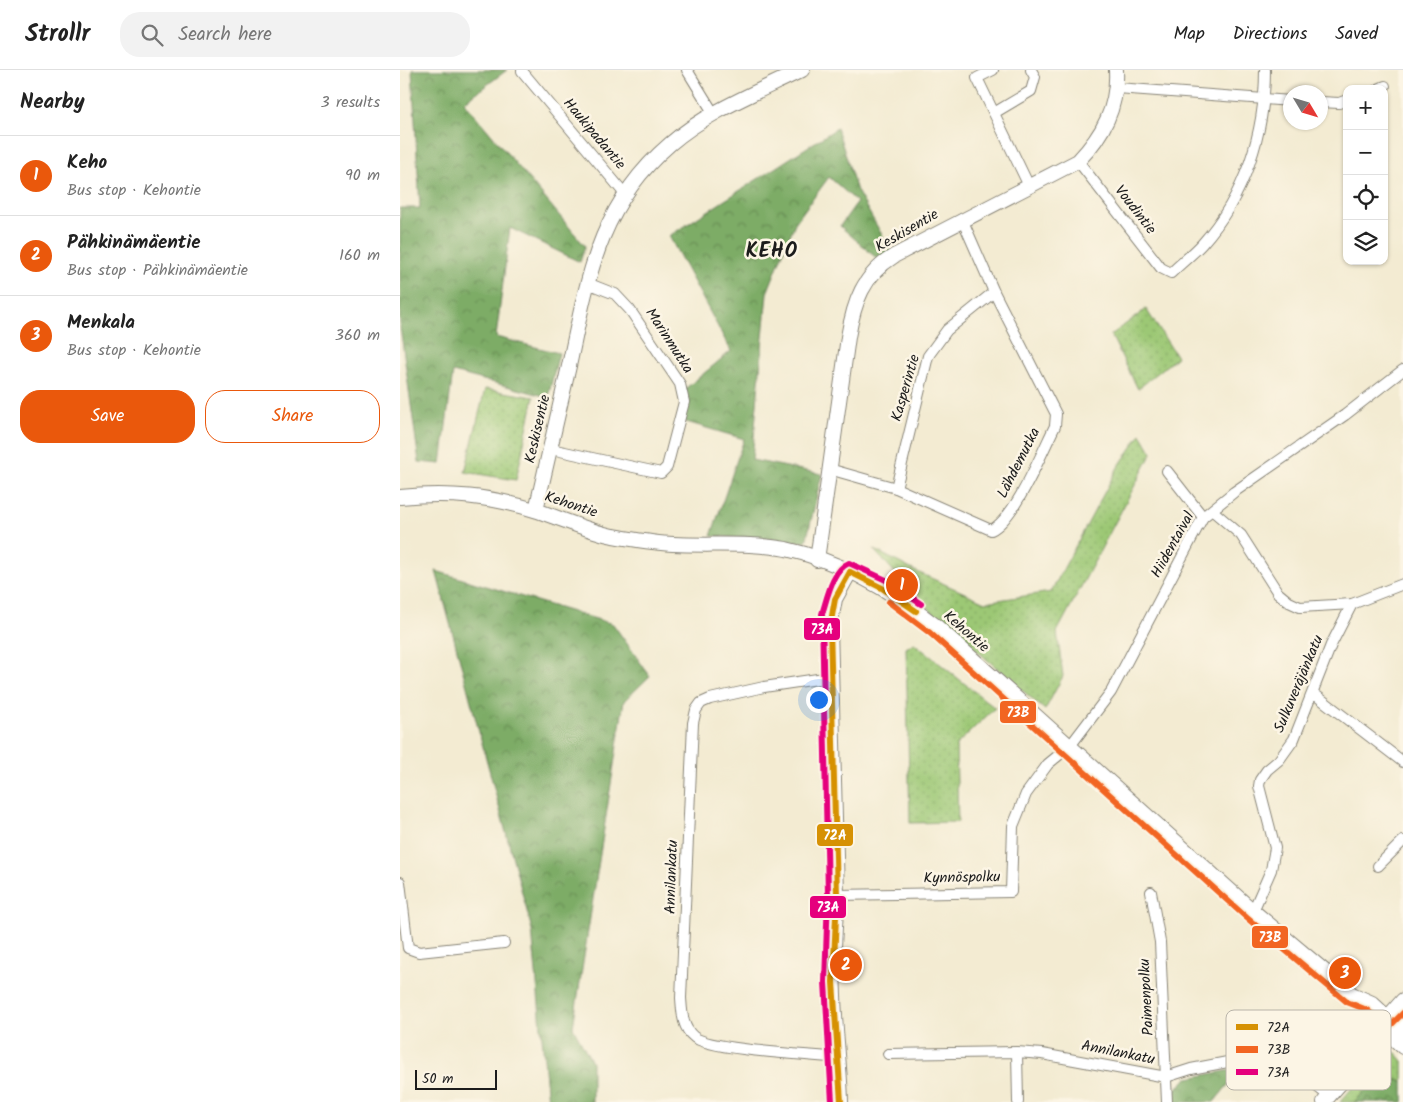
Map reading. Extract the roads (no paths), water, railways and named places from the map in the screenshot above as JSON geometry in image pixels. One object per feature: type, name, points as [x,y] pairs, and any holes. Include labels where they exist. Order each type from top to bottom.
[{"type":"street","points":[[687,70],[714,114]]},
{"type":"street","name":"Keskisentie","points":[[536,510],[587,283],[609,220],[624,193],[671,143],[714,114],[802,70]]},
{"type":"street","points":[[993,70],[976,78],[1029,186]]},
{"type":"street","points":[[994,113],[1031,91],[1035,78],[1031,70]]},
{"type":"street","name":"Keskisentie","points":[[817,560],[848,337],[858,295],[871,274],[882,263],[1078,161],[1091,148],[1108,120],[1117,88],[1116,70]]},
{"type":"street","points":[[1265,70],[1265,100]]},
{"type":"street","name":"Haukipadantie","points":[[522,71],[624,193]]},
{"type":"street","points":[[1117,88],[1283,101]]},
{"type":"street","name":"Voudintie","points":[[1078,161],[1161,268],[1171,273],[1202,244],[1220,221],[1240,188],[1253,154],[1265,100]]},
{"type":"street","points":[[1328,102],[1343,102]]},
{"type":"street","name":"Lähdemutka","points":[[829,469],[896,488],[991,530],[1000,526],[1010,513],[1055,426],[1056,414],[994,292],[962,220]]},
{"type":"street","name":"Marinmutka","points":[[551,449],[661,473],[667,467],[684,402],[680,384],[630,310],[615,294],[587,283]]},
{"type":"street","name":"Kasperintie","points":[[896,488],[928,356],[947,330],[994,292]]},
{"type":"street","name":"Hiidentaival","points":[[1070,746],[1112,692],[1203,517],[1213,511],[1234,492],[1345,415],[1403,370]]},
{"type":"street","points":[[1167,471],[1203,517]]},
{"type":"street","name":"Kehontie","points":[[400,498],[435,494],[468,494],[536,510],[611,535],[670,544],[760,546],[786,550],[850,572],[882,588],[916,611],[1070,746],[1253,911],[1353,995],[1372,1003],[1379,1010]]},
{"type":"street","points":[[1213,511],[1241,535],[1278,593],[1289,602],[1300,607],[1352,604],[1402,586]]},
{"type":"street","points":[[841,1102],[840,1058],[834,994],[833,938],[837,895],[831,616],[838,591],[850,572]]},
{"type":"street","name":"Sulkuveräjänkatu","points":[[1253,911],[1272,870],[1275,848],[1259,786],[1260,780],[1267,770],[1279,760],[1294,739],[1331,645],[1352,604]]},
{"type":"street","name":"Annilankatu","points":[[831,677],[764,687],[710,699],[701,703],[696,710],[693,723],[681,998],[683,1020],[694,1037],[699,1039],[716,1045],[840,1058]]},
{"type":"street","points":[[1313,693],[1403,762]]},
{"type":"street","name":"Kynnöspolku","points":[[837,895],[1011,892],[1013,826],[1020,806],[1034,782],[1048,764],[1070,746]]},
{"type":"street","points":[[1378,866],[1403,842]]},
{"type":"street","points":[[400,882],[408,948],[419,952],[504,943]]},
{"type":"street","name":"Paimenpolku","points":[[1151,892],[1160,942],[1167,1102]]},
{"type":"street","points":[[1393,1025],[1403,1000]]},
{"type":"street","name":"Kehontie","points":[[1393,1025],[1403,1047]]},
{"type":"street","points":[[1017,1052],[1018,1102]]},
{"type":"street","name":"Annilankatu","points":[[888,1054],[1017,1052],[1068,1058],[1166,1077],[1191,1069],[1226,1062]]},
{"type":"street","name":"Annilankatu","points":[[1317,1090],[1327,1099]]},
{"type":"place","name":"Keho","points":[[902,585]]},
{"type":"place","name":"Pähkinämäentie","points":[[846,965]]},
{"type":"place","name":"Menkala","points":[[1345,973]]},
{"type":"district","name":"KEHO","points":[[772,252]]}]
